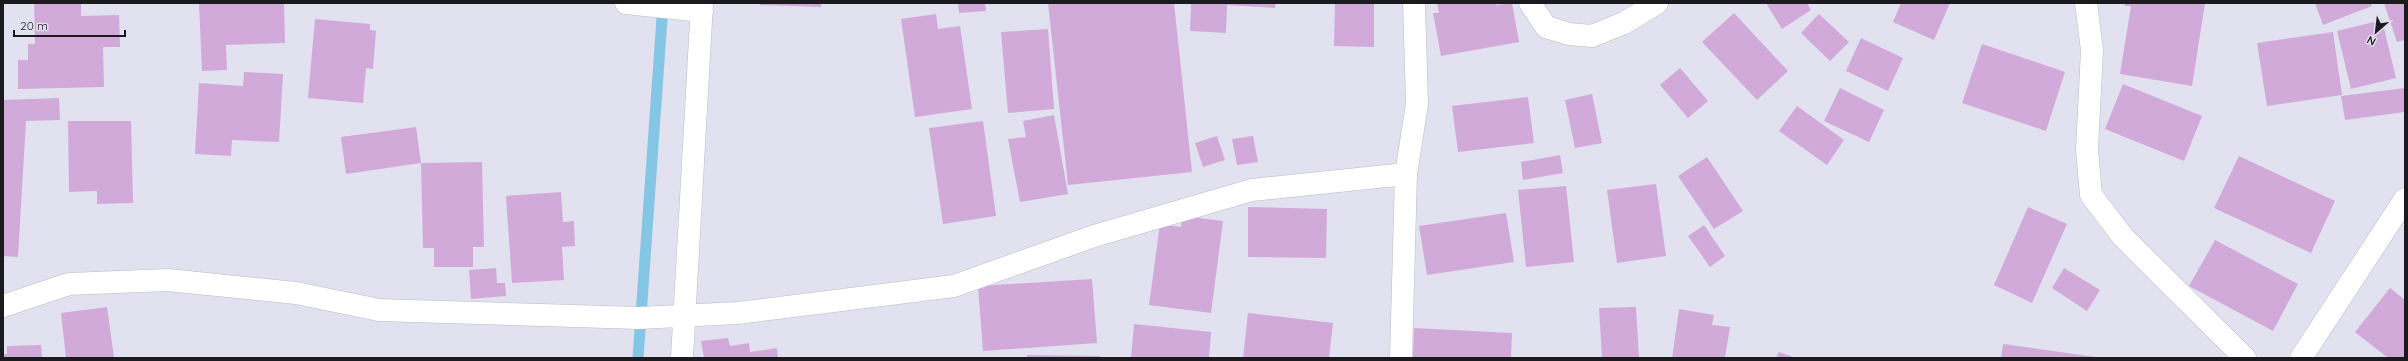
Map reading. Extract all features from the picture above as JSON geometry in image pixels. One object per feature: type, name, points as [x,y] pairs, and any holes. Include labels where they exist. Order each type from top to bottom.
[{"type":"street","points":[[626,3],[702,7],[682,358]]},
{"type":"street","points":[[1401,358],[1406,174],[1417,104],[1414,3]]},
{"type":"street","points":[[1530,3],[1546,27],[1569,34],[1592,36],[1624,23],[1657,3]]},
{"type":"street","points":[[2086,3],[2092,50],[2087,150],[2091,195],[2123,237],[2245,358]]},
{"type":"street","points":[[3,306],[69,284],[168,280],[296,293],[379,310],[639,318],[685,317],[954,286],[1094,236],[1252,190],[1406,174]]},
{"type":"street","points":[[2301,358],[2405,199]]},
{"type":"building","points":[[34,3],[81,3],[81,16],[119,15],[120,47],[103,47],[104,87],[18,89],[18,60],[28,60],[28,44],[35,44]]},
{"type":"building","points":[[199,3],[284,3],[285,43],[226,45],[227,70],[202,71]]},
{"type":"building","points":[[760,3],[821,3],[821,7],[760,5]]},
{"type":"building","points":[[958,3],[985,3],[986,11],[959,13]]},
{"type":"building","points":[[1048,3],[1174,3],[1192,172],[1068,185]]},
{"type":"building","points":[[1191,3],[1276,3],[1275,8],[1227,5],[1226,33],[1190,31]]},
{"type":"building","points":[[1335,3],[1374,3],[1374,47],[1334,46]]},
{"type":"building","points":[[1437,3],[1496,3],[1496,5],[1512,3],[1519,42],[1441,56],[1433,13],[1439,13]]},
{"type":"building","points":[[1766,3],[1807,3],[1811,10],[1782,29]]},
{"type":"building","points":[[1901,3],[1950,3],[1934,40],[1893,22]]},
{"type":"building","points":[[2125,3],[2205,3],[2192,86],[2120,74],[2131,6],[2125,6]]},
{"type":"building","points":[[2315,3],[2370,3],[2372,6],[2323,25]]},
{"type":"building","points":[[2384,3],[2405,3],[2405,40],[2397,42]]},
{"type":"building","points":[[1734,13],[1788,71],[1757,100],[1702,42]]},
{"type":"building","points":[[936,14],[938,29],[960,26],[972,109],[915,117],[901,19]]},
{"type":"building","points":[[1819,14],[1849,42],[1830,61],[1801,33]]},
{"type":"building","points":[[315,19],[370,24],[370,30],[376,31],[373,69],[366,68],[363,103],[308,98]]},
{"type":"building","points":[[2382,20],[2396,78],[2351,89],[2337,31]]},
{"type":"building","points":[[1048,29],[1054,109],[1008,113],[1001,32]]},
{"type":"building","points":[[2333,32],[2342,95],[2267,106],[2257,43]]},
{"type":"building","points":[[1861,38],[1903,58],[1888,91],[1846,71]]},
{"type":"building","points":[[1982,44],[2065,72],[2046,131],[1962,103]]},
{"type":"building","points":[[1680,68],[1708,101],[1688,118],[1660,85]]},
{"type":"building","points":[[244,72],[283,74],[279,142],[232,140],[231,156],[195,154],[199,83],[243,86]]},
{"type":"building","points":[[2123,84],[2202,116],[2184,161],[2105,129]]},
{"type":"building","points":[[1840,88],[1884,110],[1869,142],[1824,121]]},
{"type":"building","points":[[2405,88],[2405,112],[2345,120],[2341,96]]},
{"type":"building","points":[[1592,94],[1602,143],[1575,148],[1565,100]]},
{"type":"building","points":[[1528,97],[1534,143],[1458,152],[1452,106]]},
{"type":"building","points":[[59,98],[60,120],[26,121],[18,257],[3,256],[3,100]]},
{"type":"building","points":[[1797,106],[1844,140],[1827,165],[1779,131]]},
{"type":"building","points":[[1054,115],[1068,194],[1020,202],[1008,139],[1026,137],[1023,121]]},
{"type":"building","points":[[68,121],[131,121],[133,203],[97,204],[97,191],[69,192]]},
{"type":"building","points":[[983,121],[996,216],[943,224],[929,128]]},
{"type":"building","points":[[416,127],[421,163],[346,174],[341,137]]},
{"type":"building","points":[[1217,136],[1225,160],[1203,167],[1195,143]]},
{"type":"building","points":[[1253,136],[1258,162],[1237,165],[1232,139]]},
{"type":"building","points":[[1560,155],[1563,173],[1523,180],[1521,162]]},
{"type":"building","points":[[2239,156],[2335,201],[2311,253],[2214,208]]},
{"type":"building","points":[[1707,157],[1743,211],[1714,229],[1678,176]]},
{"type":"building","points":[[482,162],[484,247],[473,247],[473,267],[434,267],[434,248],[423,248],[421,163]]},
{"type":"building","points":[[1656,184],[1666,256],[1617,263],[1607,190]]},
{"type":"building","points":[[1566,186],[1574,262],[1526,267],[1518,190]]},
{"type":"building","points":[[561,192],[563,222],[574,221],[575,246],[562,247],[564,280],[512,283],[506,196]]},
{"type":"building","points":[[1248,207],[1327,209],[1326,258],[1248,257]]},
{"type":"building","points":[[2028,207],[2067,224],[2032,303],[1994,285]]},
{"type":"building","points":[[1506,213],[1514,262],[1427,275],[1419,226]]},
{"type":"building","points":[[1182,216],[1223,221],[1211,313],[1149,305],[1160,224],[1181,227]]},
{"type":"building","points":[[1704,225],[1725,256],[1710,267],[1688,236]]},
{"type":"building","points":[[2215,240],[2298,284],[2273,331],[2189,286]]},
{"type":"building","points":[[496,268],[497,283],[505,283],[506,296],[471,299],[469,270]]},
{"type":"building","points":[[2064,268],[2100,290],[2087,311],[2052,288]]},
{"type":"building","points":[[1092,279],[1097,343],[983,351],[978,286]]},
{"type":"building","points":[[2390,288],[2405,300],[2405,358],[2388,358],[2355,332]]},
{"type":"building","points":[[107,307],[114,357],[66,358],[61,313]]},
{"type":"building","points":[[1636,307],[1639,358],[1602,358],[1599,308]]},
{"type":"building","points":[[1679,309],[1714,315],[1712,325],[1730,327],[1725,358],[1672,358]]},
{"type":"building","points":[[1248,313],[1333,323],[1329,358],[1243,358]]},
{"type":"building","points":[[1134,324],[1211,332],[1209,358],[1131,358]]},
{"type":"building","points":[[1414,328],[1512,333],[1511,358],[1413,358]]},
{"type":"building","points":[[728,338],[730,346],[749,343],[750,352],[777,348],[778,358],[704,358],[701,341]]},
{"type":"building","points":[[2003,344],[2096,357],[2001,358]]},
{"type":"building","points":[[41,345],[42,358],[3,358],[3,354],[7,354],[7,346]]},
{"type":"building","points":[[1779,352],[1796,358],[1776,358]]},
{"type":"building","points":[[1027,355],[1100,356],[1100,358],[1027,358]]},
{"type":"waterway","points":[[638,358],[663,4]]}]
